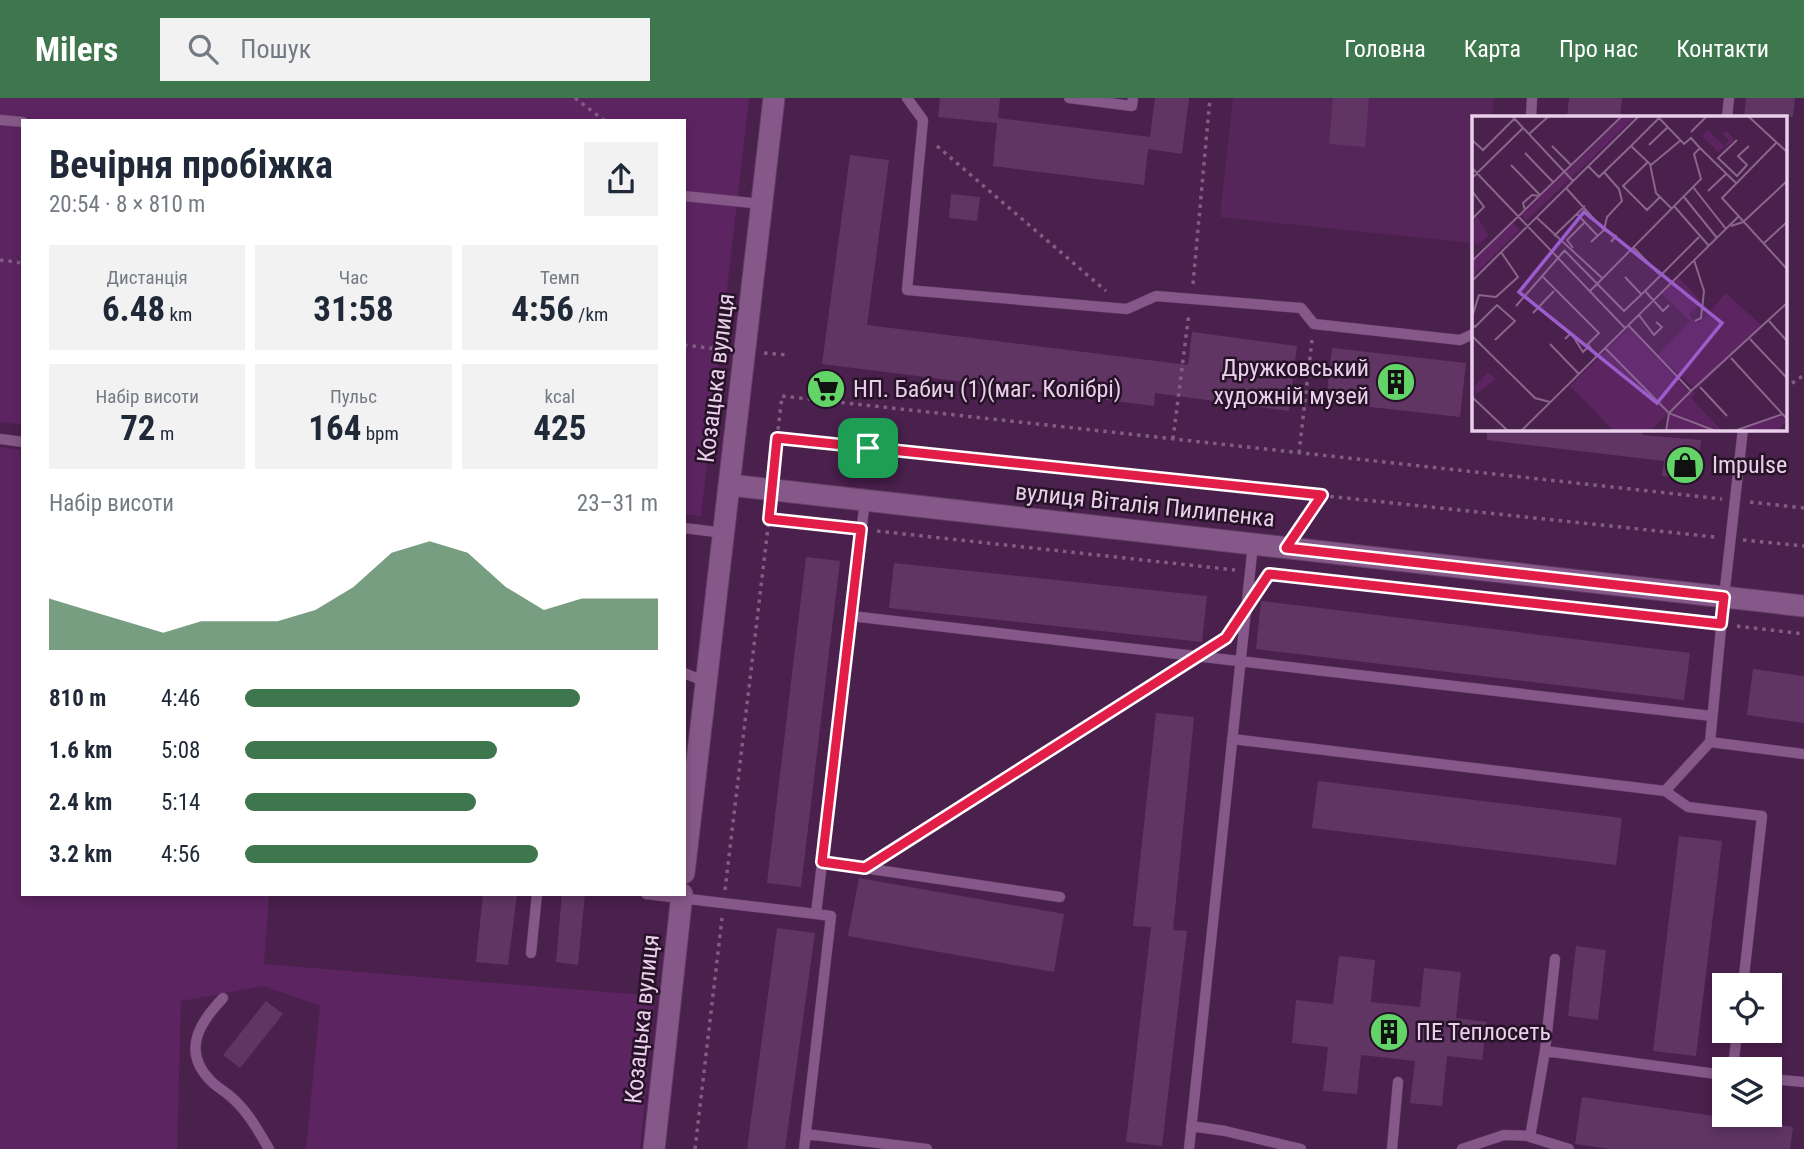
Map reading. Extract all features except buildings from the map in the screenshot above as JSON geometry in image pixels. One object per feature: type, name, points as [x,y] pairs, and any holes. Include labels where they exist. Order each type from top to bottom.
[{"type":"street","name":"Козацька вулиця","points":[[686,856],[774,98]]},
{"type":"street","name":"вулиця Віталія Пилипенка","points":[[730,485],[1804,606]]},
{"type":"street","name":"Козацька вулиця","points":[[654,1149],[681,897]]},
{"type":"lane","points":[[907,98],[923,120],[907,290],[1127,309],[1156,296],[1301,308],[1314,324],[1460,340],[1472,334]]},
{"type":"lane","points":[[1069,98],[1132,106],[1133,98]]},
{"type":"lane","points":[[1531,116],[1532,98]]},
{"type":"lane","points":[[1727,116],[1729,98]]},
{"type":"lane","points":[[0,120],[21,122]]},
{"type":"lane","points":[[686,196],[762,204]]},
{"type":"lane","points":[[1665,791],[1710,742],[1743,430]]},
{"type":"lane","points":[[0,439],[21,442]]},
{"type":"lane","points":[[816,914],[865,500]]},
{"type":"lane","points":[[686,528],[724,533]]},
{"type":"lane","points":[[1189,1149],[1253,544]]},
{"type":"lane","points":[[851,616],[1712,716]]},
{"type":"lane","points":[[686,674],[707,683]]},
{"type":"lane","points":[[1232,739],[1665,791],[1688,807],[1762,816],[1743,973]]},
{"type":"lane","points":[[1710,742],[1804,754]]},
{"type":"lane","points":[[822,862],[1060,897]]},
{"type":"lane","points":[[531,953],[537,896]]},
{"type":"lane","points":[[681,897],[831,916],[804,1149]]},
{"type":"lane","points":[[1536,1149],[1530,1136],[1545,1051],[1555,959]]},
{"type":"lane","points":[[223,999],[209,1012],[200,1029],[195,1045],[196,1061],[208,1079],[231,1096],[254,1124],[269,1149]]},
{"type":"lane","points":[[1545,1051],[1712,1073]]},
{"type":"lane","points":[[1782,1080],[1804,1082]]},
{"type":"lane","points":[[1392,1149],[1398,1082]]},
{"type":"lane","points":[[1191,1126],[1301,1149]]},
{"type":"lane","points":[[806,1134],[927,1149]]},
{"type":"lane","points":[[1462,1149],[1504,1135],[1530,1136],[1569,1149]]},
{"type":"path","points":[[575,98],[602,119]]},
{"type":"path","points":[[1173,439],[1191,299],[1210,98]]},
{"type":"path","points":[[922,133],[1127,309]]},
{"type":"path","points":[[0,260],[21,263]]},
{"type":"path","points":[[1299,453],[1314,324]]},
{"type":"path","points":[[1786,387],[1804,375]]},
{"type":"path","points":[[695,1149],[782,396],[1804,508]]},
{"type":"path","points":[[777,438],[1804,546]]},
{"type":"path","points":[[1246,608],[1322,495]]},
{"type":"path","points":[[769,519],[1804,634]]},
{"type":"path","points":[[865,868],[1198,656]]},
{"type":"shaded area","points":[[0,98],[749,98],[701,516],[686,514],[686,119],[21,119],[21,425],[0,422]]},
{"type":"shaded area","points":[[1233,98],[1494,98],[1492,116],[1472,116],[1472,243],[1220,217]]},
{"type":"shaded area","points":[[0,447],[21,450],[21,896],[269,896],[264,964],[655,996],[640,1149],[306,1149],[320,1006],[264,986],[181,1001],[177,1149],[0,1149]]},
{"type":"place","name":"Дружковський художній музей","points":[[1396,382]]},
{"type":"place","name":"НП. Бабич (1)(маг. Колібрі)","points":[[826,389]]},
{"type":"place","name":"Impulse","points":[[1685,465]]},
{"type":"place","name":"ПЕ Теплосеть","points":[[1389,1032]]},
{"type":"route","points":[[777,438],[868,448],[1322,495],[1286,548],[1724,597],[1721,624],[1269,574],[1226,638],[865,868],[822,862],[861,529],[769,519],[777,438]]}]
